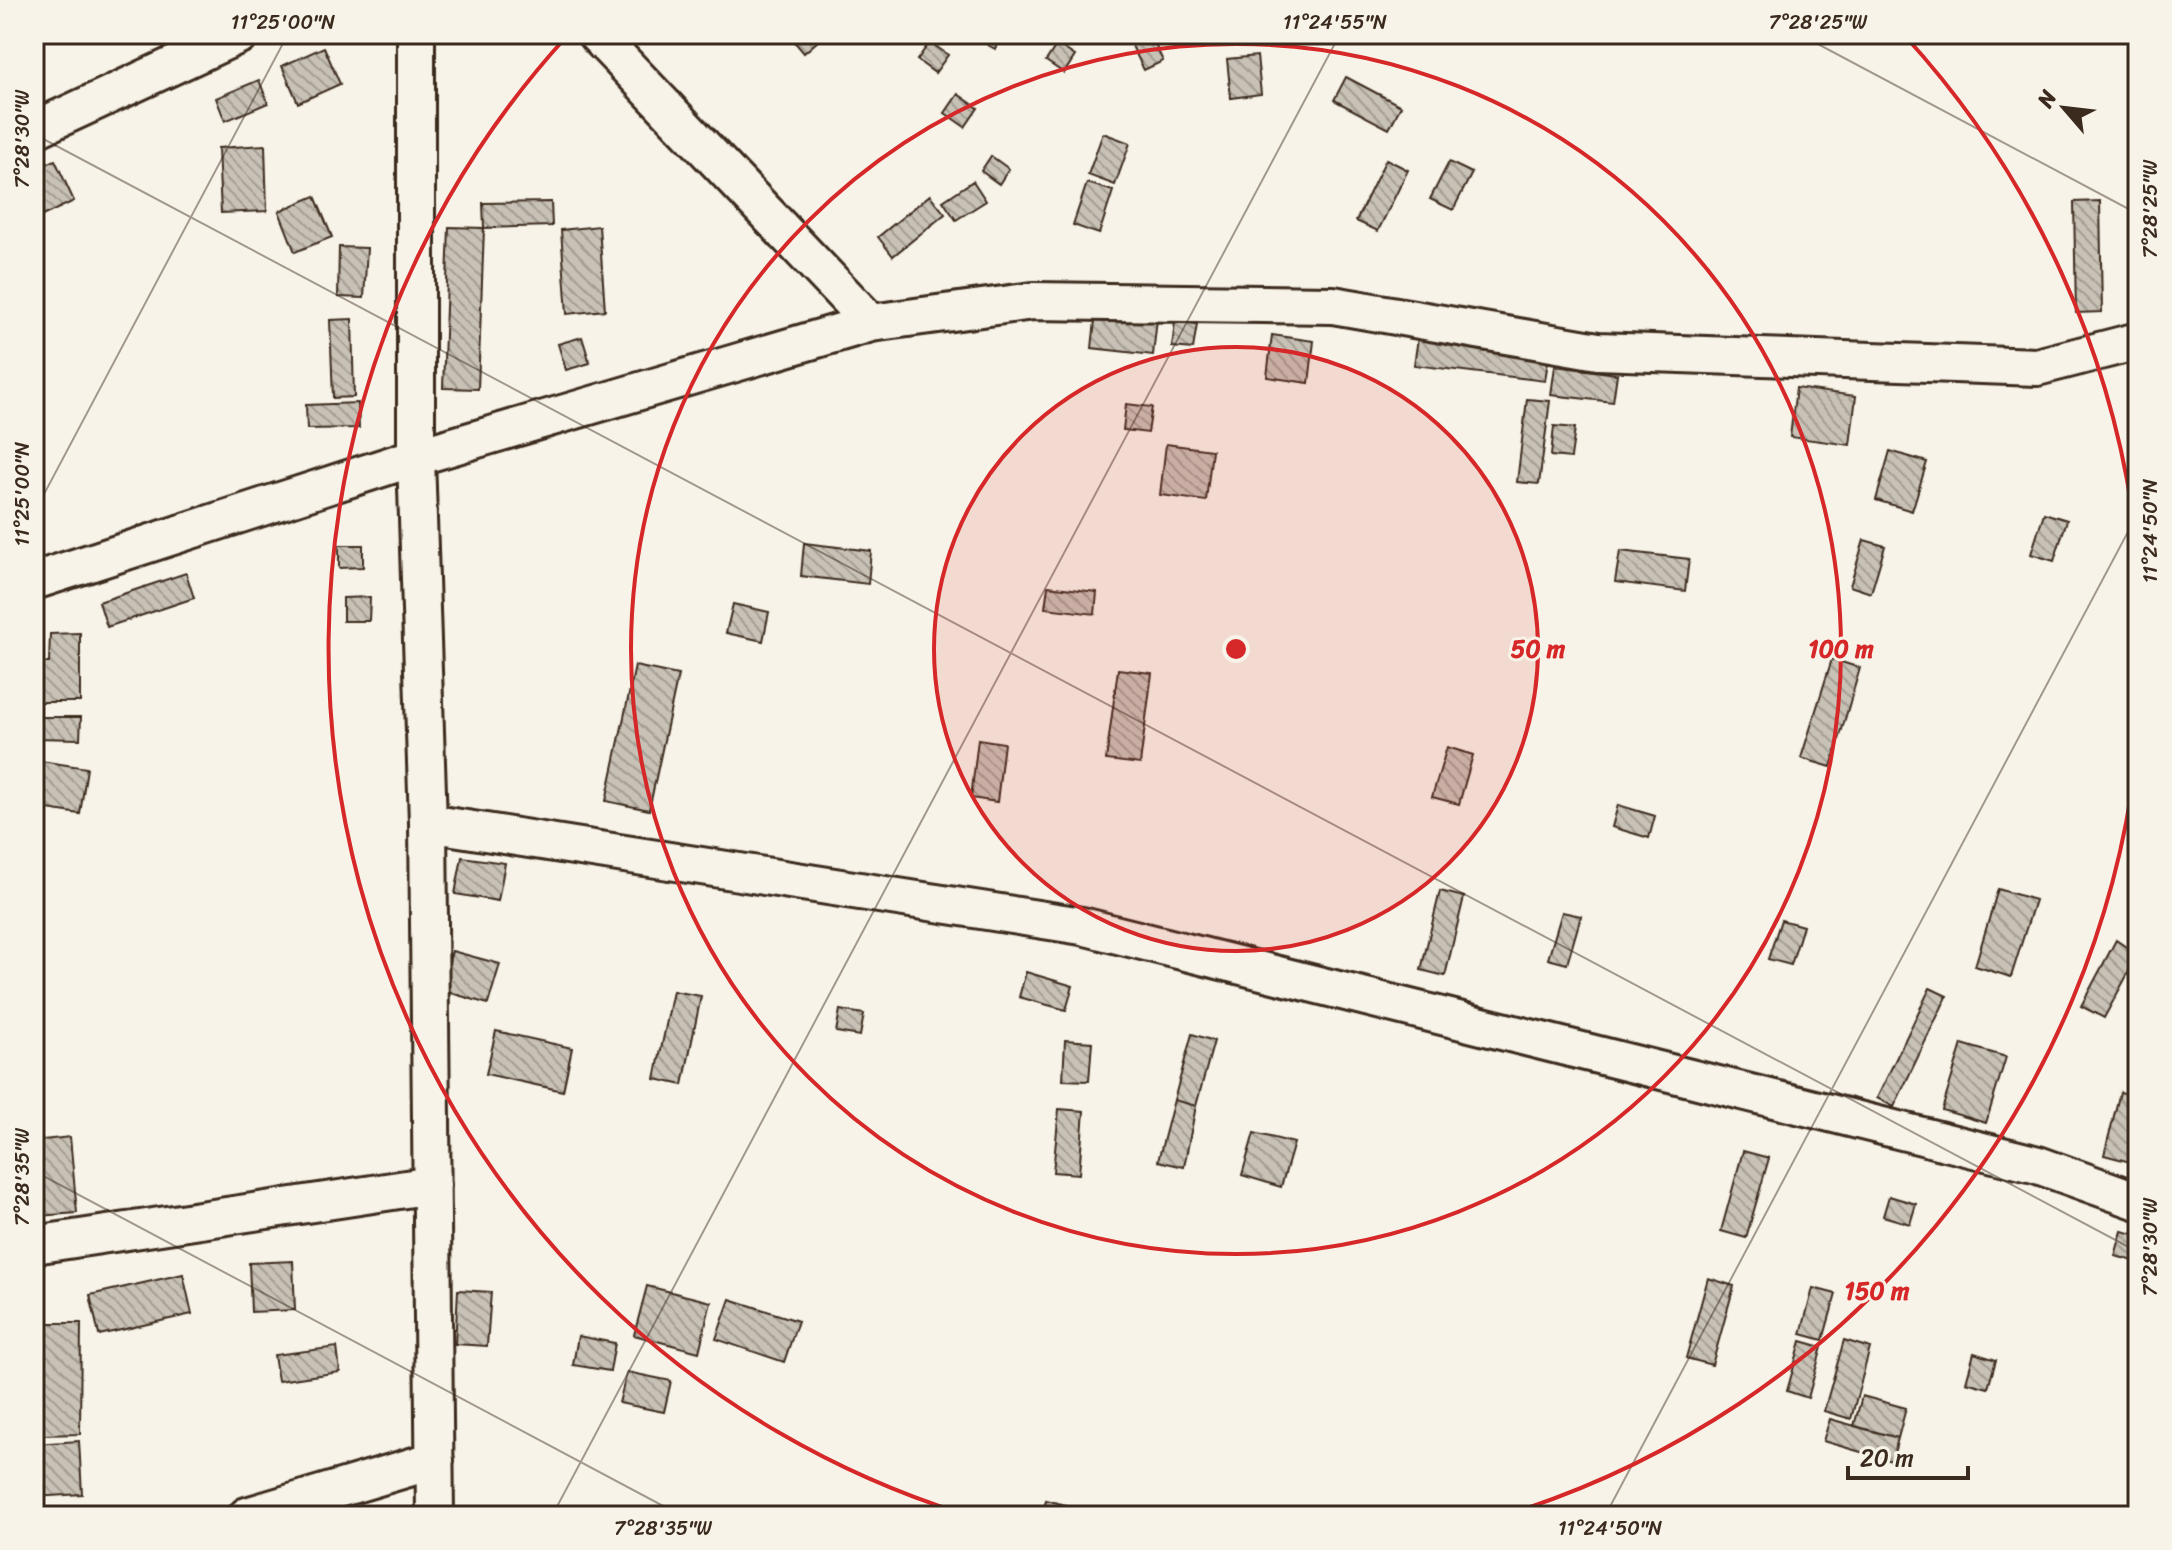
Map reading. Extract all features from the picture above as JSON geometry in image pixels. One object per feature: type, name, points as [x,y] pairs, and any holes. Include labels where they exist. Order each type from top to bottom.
[{"type":"street","points":[[34,130],[241,34]]},
{"type":"street","points":[[416,34],[416,457],[428,823],[435,1516]]},
{"type":"street","points":[[596,34],[871,323]]},
{"type":"street","points":[[34,581],[416,457],[871,323],[1033,301],[1333,305],[1598,351],[2037,367],[2138,341]]},
{"type":"street","points":[[428,823],[1082,926],[2038,1165],[2138,1201]]},
{"type":"street","points":[[34,1245],[432,1185]]},
{"type":"street","points":[[247,1516],[435,1460]]},
{"type":"building","points":[[788,34],[826,34],[804,53]]},
{"type":"building","points":[[980,34],[1003,34],[995,49],[977,39]]},
{"type":"building","points":[[1126,34],[1150,34],[1163,61],[1144,70]]},
{"type":"building","points":[[930,42],[948,55],[935,73],[917,60]]},
{"type":"building","points":[[1057,44],[1075,56],[1064,73],[1046,61]]},
{"type":"building","points":[[324,47],[340,84],[298,103],[282,66]]},
{"type":"building","points":[[1257,56],[1261,94],[1231,98],[1227,59]]},
{"type":"building","points":[[1346,77],[1401,106],[1389,129],[1334,100]]},
{"type":"building","points":[[259,80],[268,103],[225,121],[216,98]]},
{"type":"building","points":[[958,94],[978,108],[965,127],[945,113]]},
{"type":"building","points":[[1103,133],[1130,143],[1115,185],[1088,175]]},
{"type":"building","points":[[265,145],[267,211],[221,213],[218,148]]},
{"type":"building","points":[[991,156],[1009,169],[999,184],[981,171]]},
{"type":"building","points":[[1386,159],[1408,170],[1378,231],[1356,221]]},
{"type":"building","points":[[55,160],[74,201],[34,220],[34,170]]},
{"type":"building","points":[[1449,162],[1472,173],[1453,210],[1430,199]]},
{"type":"building","points":[[973,181],[986,201],[956,220],[943,201]]},
{"type":"building","points":[[1087,183],[1113,191],[1099,234],[1073,225]]},
{"type":"building","points":[[930,195],[945,214],[893,256],[878,237]]},
{"type":"building","points":[[315,196],[332,237],[295,252],[279,211]]},
{"type":"building","points":[[2100,201],[2102,312],[2076,313],[2074,202]]},
{"type":"building","points":[[551,202],[552,226],[484,228],[483,203]]},
{"type":"building","points":[[599,226],[605,310],[567,314],[561,230]]},
{"type":"building","points":[[449,227],[484,228],[478,389],[443,388]]},
{"type":"building","points":[[339,247],[367,248],[364,298],[338,297]]},
{"type":"building","points":[[1096,311],[1157,319],[1153,355],[1092,348]]},
{"type":"building","points":[[352,319],[354,397],[333,398],[330,320]]},
{"type":"building","points":[[1175,322],[1197,324],[1193,349],[1172,347]]},
{"type":"building","points":[[1272,335],[1314,341],[1309,383],[1267,377]]},
{"type":"building","points":[[582,337],[590,363],[566,370],[558,344]]},
{"type":"building","points":[[1418,338],[1549,354],[1545,381],[1414,365]]},
{"type":"building","points":[[1555,366],[1617,374],[1613,402],[1551,395]]},
{"type":"building","points":[[1796,388],[1856,396],[1850,445],[1790,437]]},
{"type":"building","points":[[1527,399],[1550,401],[1539,484],[1517,482]]},
{"type":"building","points":[[358,403],[359,428],[307,429],[306,405]]},
{"type":"building","points":[[1126,404],[1152,407],[1148,433],[1123,430]]},
{"type":"building","points":[[1554,426],[1575,428],[1571,458],[1551,456]]},
{"type":"building","points":[[1166,444],[1212,450],[1206,501],[1160,495]]},
{"type":"building","points":[[1890,451],[1927,462],[1912,511],[1876,500]]},
{"type":"building","points":[[2044,513],[2067,520],[2054,561],[2031,554]]},
{"type":"building","points":[[1864,540],[1885,546],[1871,593],[1850,586]]},
{"type":"building","points":[[804,543],[871,551],[868,584],[801,576]]},
{"type":"building","points":[[339,545],[363,545],[363,567],[339,568]]},
{"type":"building","points":[[1620,551],[1689,559],[1685,591],[1615,582]]},
{"type":"building","points":[[186,573],[194,598],[107,627],[99,602]]},
{"type":"building","points":[[1048,586],[1097,592],[1095,614],[1045,608]]},
{"type":"building","points":[[370,597],[369,621],[343,621],[343,598]]},
{"type":"building","points":[[733,604],[769,612],[763,641],[726,633]]},
{"type":"building","points":[[80,633],[80,702],[38,702],[38,663],[49,663],[50,634]]},
{"type":"building","points":[[1832,659],[1860,668],[1831,767],[1801,758]]},
{"type":"building","points":[[635,666],[678,675],[649,810],[606,801]]},
{"type":"building","points":[[1118,669],[1152,673],[1140,764],[1106,760]]},
{"type":"building","points":[[34,717],[81,717],[80,739],[34,738]]},
{"type":"building","points":[[978,739],[1004,743],[997,802],[971,798]]},
{"type":"building","points":[[1447,747],[1473,755],[1459,804],[1432,797]]},
{"type":"building","points":[[34,760],[87,768],[80,814],[34,807]]},
{"type":"building","points":[[1618,805],[1655,816],[1649,838],[1612,827]]},
{"type":"building","points":[[462,857],[505,863],[498,901],[455,894]]},
{"type":"building","points":[[1998,889],[2035,900],[2011,977],[1975,966]]},
{"type":"building","points":[[1440,891],[1464,897],[1445,976],[1421,970]]},
{"type":"building","points":[[1562,912],[1581,916],[1567,964],[1548,959]]},
{"type":"building","points":[[1781,920],[1803,926],[1791,965],[1768,959]]},
{"type":"building","points":[[2116,940],[2138,955],[2104,1018],[2081,1006]]},
{"type":"building","points":[[452,951],[500,964],[488,1004],[441,990]]},
{"type":"building","points":[[1026,972],[1073,986],[1066,1010],[1019,997]]},
{"type":"building","points":[[1930,988],[1947,996],[1894,1107],[1877,1098]]},
{"type":"building","points":[[673,991],[701,996],[683,1085],[655,1079]]},
{"type":"building","points":[[840,1010],[864,1014],[860,1036],[836,1032]]},
{"type":"building","points":[[496,1031],[572,1048],[563,1091],[486,1074]]},
{"type":"building","points":[[1192,1034],[1214,1041],[1196,1106],[1174,1100]]},
{"type":"building","points":[[1065,1040],[1092,1042],[1089,1081],[1063,1080]]},
{"type":"building","points":[[1962,1044],[2006,1057],[1986,1123],[1942,1110]]},
{"type":"building","points":[[2120,1092],[2138,1096],[2138,1164],[2104,1155]]},
{"type":"building","points":[[1174,1100],[1196,1106],[1184,1167],[1158,1161]]},
{"type":"building","points":[[1059,1109],[1084,1111],[1079,1174],[1053,1172]]},
{"type":"building","points":[[1254,1133],[1294,1143],[1281,1187],[1242,1175]]},
{"type":"building","points":[[70,1137],[77,1213],[38,1216],[34,1141]]},
{"type":"building","points":[[1743,1151],[1769,1158],[1746,1238],[1721,1231]]},
{"type":"building","points":[[1889,1196],[1916,1204],[1910,1224],[1883,1216]]},
{"type":"building","points":[[2122,1231],[2138,1235],[2138,1262],[2115,1256]]},
{"type":"building","points":[[293,1261],[295,1310],[251,1312],[249,1263]]},
{"type":"building","points":[[183,1274],[192,1314],[99,1335],[90,1295]]},
{"type":"building","points":[[1708,1278],[1734,1286],[1712,1365],[1686,1358]]},
{"type":"building","points":[[647,1286],[711,1302],[699,1352],[634,1335]]},
{"type":"building","points":[[1813,1288],[1836,1294],[1823,1340],[1801,1334]]},
{"type":"building","points":[[458,1290],[491,1292],[487,1346],[455,1344]]},
{"type":"building","points":[[730,1299],[798,1321],[784,1362],[716,1339]]},
{"type":"building","points":[[42,1323],[81,1323],[80,1434],[41,1435]]},
{"type":"building","points":[[578,1336],[615,1343],[610,1371],[573,1365]]},
{"type":"building","points":[[1844,1340],[1870,1348],[1851,1419],[1824,1411]]},
{"type":"building","points":[[1801,1341],[1822,1347],[1808,1398],[1787,1391]]},
{"type":"building","points":[[337,1347],[340,1372],[278,1381],[274,1355]]},
{"type":"building","points":[[1974,1353],[1996,1360],[1988,1388],[1966,1382]]},
{"type":"building","points":[[627,1372],[671,1381],[664,1412],[619,1403]]},
{"type":"building","points":[[1862,1396],[1906,1408],[1898,1438],[1854,1426]]},
{"type":"building","points":[[1830,1419],[1898,1438],[1892,1461],[1823,1441]]},
{"type":"building","points":[[79,1441],[82,1494],[34,1497],[34,1444]]},
{"type":"building","points":[[1046,1500],[1080,1509],[1078,1516],[1042,1516]]}]
